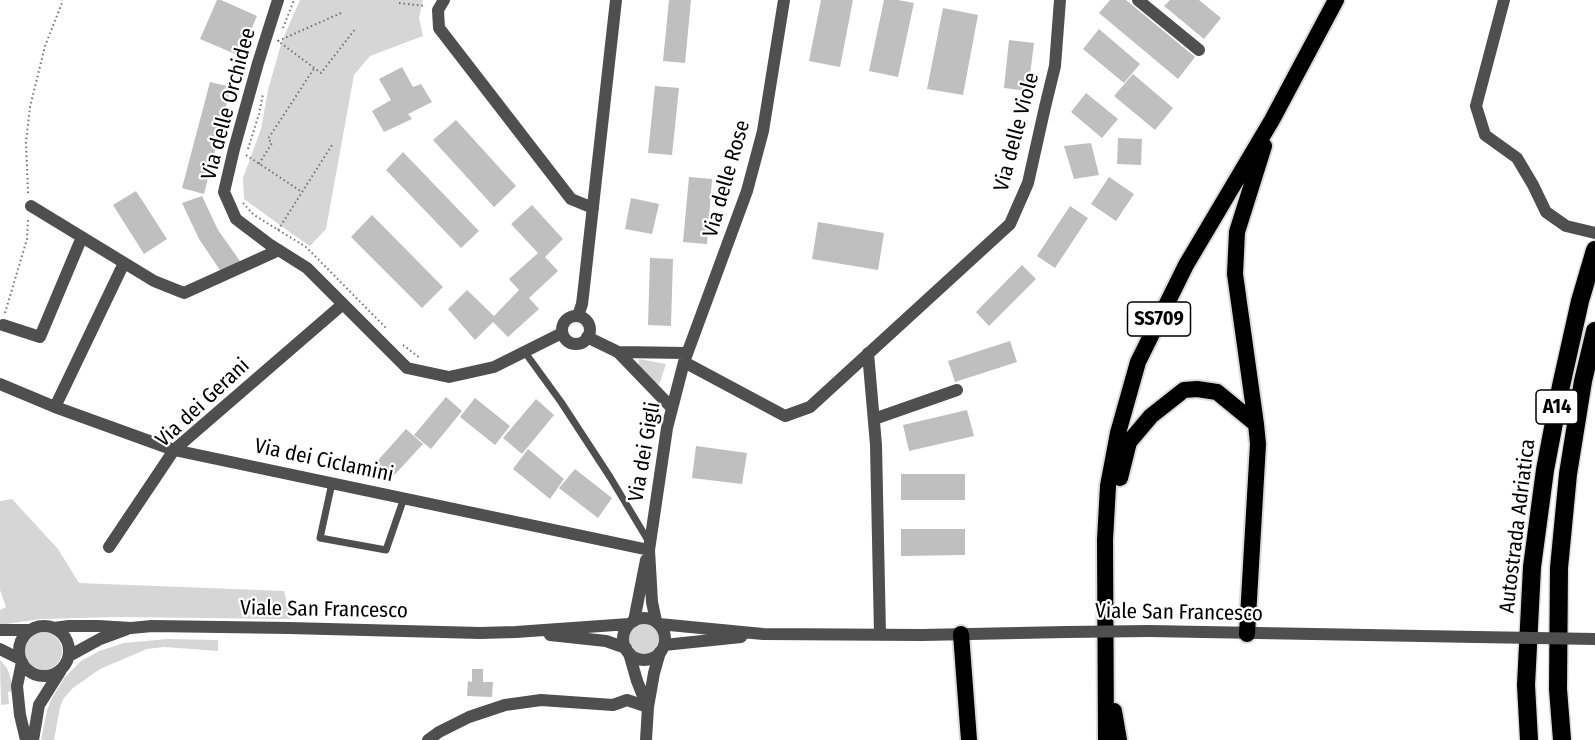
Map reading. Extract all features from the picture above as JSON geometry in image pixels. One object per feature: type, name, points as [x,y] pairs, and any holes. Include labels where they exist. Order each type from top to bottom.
[{"type":"highway","name":"SS709","points":[[1119,740],[1106,664],[1105,540],[1108,486],[1118,433],[1138,362],[1186,265],[1272,120],[1336,0]]},
{"type":"highway","points":[[1247,634],[1258,444],[1235,274],[1236,243],[1237,232],[1272,120]]},
{"type":"highway","name":"Autostrada Adriatica","points":[[1529,740],[1526,685],[1532,567],[1545,470],[1560,386],[1580,301],[1595,250]]},
{"type":"highway","name":"Autostrada Adriatica","points":[[1562,740],[1558,689],[1559,568],[1568,474],[1583,381],[1595,331]]},
{"type":"highway","points":[[1105,540],[1129,442],[1151,416],[1184,390],[1217,392],[1256,423]]},
{"type":"highway","points":[[961,634],[969,740]]},
{"type":"highway","points":[[1106,664],[1106,740]]},
{"type":"street","name":"Via delle Orchidee","points":[[278,0],[234,149],[225,192],[236,219],[307,268],[407,369],[449,377],[494,367],[562,333],[566,320],[569,317],[578,316]]},
{"type":"street","points":[[444,0],[438,10],[439,28],[571,199],[593,208]]},
{"type":"street","points":[[562,333],[571,343],[580,343],[588,337],[590,328],[582,317],[578,316],[582,304],[616,0]]},
{"type":"street","name":"Via delle Rose","points":[[685,357],[747,191],[763,131],[784,0]]},
{"type":"street","name":"Via delle Viole","points":[[685,357],[785,417],[810,407],[1010,224],[1028,183],[1043,118],[1054,66],[1060,0]]},
{"type":"street","points":[[1138,0],[1199,50]]},
{"type":"street","points":[[1504,0],[1476,106],[1485,135],[1517,158],[1546,212],[1566,226],[1595,233]]},
{"type":"street","points":[[29,207],[154,281],[184,293],[279,250]]},
{"type":"street","points":[[3,325],[40,337],[82,237]]},
{"type":"street","points":[[55,407],[124,263]]},
{"type":"street","name":"Via dei Gerani","points":[[109,547],[174,450],[343,304]]},
{"type":"street","points":[[588,337],[618,352],[672,408]]},
{"type":"street","points":[[618,352],[685,357]]},
{"type":"street","points":[[868,354],[876,445],[880,634]]},
{"type":"street","name":"Via dei Gigli","points":[[631,622],[649,546],[667,428],[685,357]]},
{"type":"street","name":"Via dei Ciclamini","points":[[0,384],[55,407],[174,450],[649,546]]},
{"type":"street","points":[[874,419],[957,390]]},
{"type":"street","name":"Via dei Gigli","points":[[649,546],[652,602],[657,623]]},
{"type":"street","points":[[646,740],[648,707],[664,633],[657,623],[645,618],[631,622],[624,636],[637,681],[648,707]]},
{"type":"street","name":"Viale San Francesco","points":[[54,628],[98,626],[480,633],[631,622]]},
{"type":"street","name":"Viale San Francesco","points":[[657,623],[763,634],[1149,631],[1595,639]]},
{"type":"street","points":[[0,649],[21,661],[30,672],[38,676],[46,676],[54,675],[67,664],[69,647],[62,633],[46,626],[30,630],[20,643],[21,661],[17,686],[20,715],[26,740]]},
{"type":"street","name":"Viale San Francesco","points":[[69,656],[100,639],[131,628]]},
{"type":"street","points":[[0,630],[30,630]]},
{"type":"street","name":"Viale San Francesco","points":[[516,632],[606,641],[628,651]]},
{"type":"street","name":"Viale San Francesco","points":[[662,649],[763,634]]},
{"type":"street","points":[[628,651],[635,657],[643,659],[655,657],[662,649]]},
{"type":"street","points":[[33,740],[39,705],[61,670]]},
{"type":"street","points":[[428,740],[469,717],[505,705],[541,700],[613,705],[627,700],[648,707]]},
{"type":"lane","points":[[524,351],[561,402],[610,477],[649,546]]},
{"type":"lane","points":[[332,483],[320,538],[386,550],[404,498]]},
{"type":"path","points":[[3,325],[27,239],[29,207],[26,142],[30,107],[45,46],[62,0]]},
{"type":"path","points":[[278,43],[294,0]]},
{"type":"path","points":[[399,3],[428,6]]},
{"type":"path","points":[[278,43],[341,14]]},
{"type":"path","points":[[278,43],[321,73],[356,28]]},
{"type":"path","points":[[259,164],[272,143],[268,139],[315,68]]},
{"type":"path","points":[[243,163],[264,91]]},
{"type":"path","points":[[278,230],[332,145]]},
{"type":"path","points":[[246,155],[302,192]]},
{"type":"path","points":[[239,199],[254,215],[306,247],[387,329]]},
{"type":"path","points":[[401,344],[420,358]]},
{"type":"shaded area","points":[[300,0],[423,0],[419,18],[423,36],[370,56],[354,75],[326,229],[310,246],[244,199],[243,178],[261,129],[268,90],[282,41]]},
{"type":"shaded area","points":[[639,359],[666,364],[659,385],[638,368]]},
{"type":"shaded area","points":[[12,499],[58,549],[79,583],[284,591],[291,619],[117,617],[41,619],[0,625],[0,610],[6,607],[0,590],[0,501]]},
{"type":"shaded area","points":[[643,622],[654,627],[659,638],[654,649],[643,654],[632,649],[627,638],[632,627]]},
{"type":"shaded area","points":[[43,632],[56,638],[62,651],[56,664],[43,670],[30,664],[24,651],[30,638]]},
{"type":"shaded area","points":[[167,639],[218,640],[218,651],[164,647],[147,649],[100,669],[73,688],[64,698],[60,707],[54,740],[41,740],[52,698],[64,678],[81,661],[99,651],[124,643]]},
{"type":"shaded area","points":[[0,660],[7,668],[13,691],[8,692],[9,704],[1,705]]},
{"type":"building","points":[[217,0],[257,16],[240,56],[200,39]]},
{"type":"building","points":[[669,0],[691,0],[685,63],[663,61]]},
{"type":"building","points":[[821,0],[853,0],[840,67],[809,61]]},
{"type":"building","points":[[884,0],[914,3],[898,77],[869,71]]},
{"type":"building","points":[[1110,0],[1126,0],[1195,57],[1178,79],[1099,13]]},
{"type":"building","points":[[1170,0],[1199,0],[1221,18],[1204,39],[1164,6]]},
{"type":"building","points":[[943,8],[978,15],[963,95],[927,89]]},
{"type":"building","points":[[1099,29],[1140,64],[1124,83],[1083,49]]},
{"type":"building","points":[[1009,40],[1034,43],[1028,91],[1004,88]]},
{"type":"building","points":[[402,67],[413,87],[421,84],[432,102],[408,114],[412,119],[384,132],[372,111],[391,100],[379,79]]},
{"type":"building","points":[[1133,74],[1173,108],[1155,130],[1114,96]]},
{"type":"building","points":[[210,82],[231,87],[204,194],[182,188]]},
{"type":"building","points":[[655,86],[679,88],[672,155],[648,153]]},
{"type":"building","points":[[1086,93],[1118,119],[1102,138],[1071,112]]},
{"type":"building","points":[[456,120],[516,186],[494,207],[433,140]]},
{"type":"building","points":[[1118,138],[1142,139],[1141,165],[1117,164]]},
{"type":"building","points":[[1091,143],[1099,175],[1074,179],[1064,146]]},
{"type":"building","points":[[403,152],[479,231],[461,248],[386,170]]},
{"type":"building","points":[[689,177],[712,179],[707,244],[683,242]]},
{"type":"building","points":[[1109,177],[1134,194],[1116,221],[1091,204]]},
{"type":"building","points":[[136,191],[167,239],[144,254],[113,205]]},
{"type":"building","points":[[202,196],[218,230],[240,261],[222,273],[199,239],[182,203]]},
{"type":"building","points":[[631,198],[659,204],[652,234],[625,229]]},
{"type":"building","points":[[532,205],[563,239],[545,257],[558,271],[529,298],[539,309],[508,337],[493,322],[475,340],[448,309],[467,290],[494,316],[519,290],[509,279],[538,253],[511,224]]},
{"type":"building","points":[[1070,206],[1088,218],[1055,268],[1037,256]]},
{"type":"building","points":[[372,215],[443,287],[422,308],[351,237]]},
{"type":"building","points":[[818,222],[884,233],[878,270],[812,259]]},
{"type":"building","points":[[650,258],[673,259],[671,326],[648,325]]},
{"type":"building","points":[[1022,265],[1036,279],[989,326],[976,312]]},
{"type":"building","points":[[1010,341],[1017,362],[955,382],[948,361]]},
{"type":"building","points":[[446,397],[462,411],[431,449],[414,435]]},
{"type":"building","points":[[475,398],[510,426],[495,445],[460,417]]},
{"type":"building","points":[[536,399],[554,415],[522,454],[503,438]]},
{"type":"building","points":[[967,410],[974,436],[909,451],[903,425]]},
{"type":"building","points":[[406,429],[423,444],[388,482],[372,467]]},
{"type":"building","points":[[696,446],[747,453],[742,484],[692,478]]},
{"type":"building","points":[[528,449],[564,479],[550,499],[513,469]]},
{"type":"building","points":[[575,469],[612,498],[598,518],[559,488]]},
{"type":"building","points":[[901,474],[965,474],[965,500],[901,500]]},
{"type":"building","points":[[901,529],[965,529],[965,555],[901,556]]},
{"type":"building","points":[[472,669],[483,669],[483,682],[493,682],[492,697],[467,696],[468,681],[472,682]]}]
